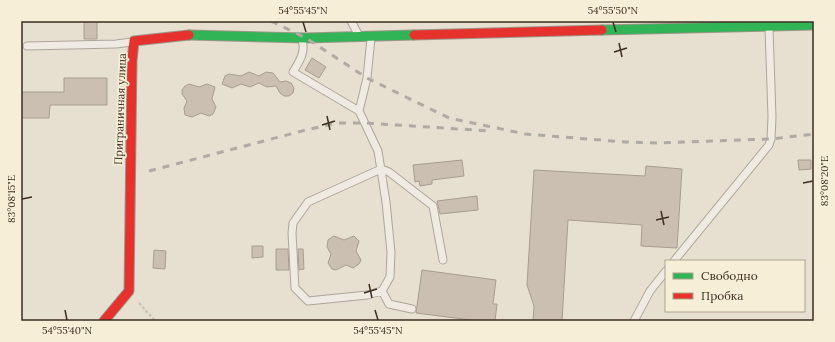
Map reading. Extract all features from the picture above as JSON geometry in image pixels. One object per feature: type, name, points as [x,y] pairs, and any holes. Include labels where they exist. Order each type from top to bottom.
[{"type":"street","name":"Приграничная улица","points":[[129,291],[132,61],[134,42],[179,35],[301,38],[814,25]]},
{"type":"street","points":[[104,321],[129,291]]},
{"type":"lane","points":[[351,21],[359,36]]},
{"type":"lane","points":[[675,260],[769,145],[771,139],[772,116],[769,26]]},
{"type":"lane","points":[[359,111],[367,78],[372,36]]},
{"type":"lane","points":[[301,38],[304,47],[301,59],[293,72],[359,111],[378,151],[381,169],[386,202],[390,252],[390,277],[382,291],[367,295],[308,301],[295,288],[292,233],[294,223],[308,202],[381,169],[389,172],[433,206],[443,260]]},
{"type":"lane","points":[[27,46],[116,44],[134,42]]},
{"type":"lane","points":[[634,321],[650,291],[665,272]]},
{"type":"lane","points":[[382,291],[389,304],[412,309]]},
{"type":"path","points":[[129,291],[155,321]]},
{"type":"building","points":[[84,21],[97,21],[97,39],[84,39]]},
{"type":"building","points":[[312,58],[326,67],[319,78],[305,70]]},
{"type":"building","points":[[249,72],[259,76],[266,72],[273,73],[280,82],[286,81],[291,83],[294,88],[293,93],[289,96],[284,96],[280,93],[276,86],[267,87],[259,83],[250,87],[241,84],[232,88],[222,84],[225,76],[229,74],[241,76]]},
{"type":"building","points":[[64,78],[107,78],[107,105],[50,105],[49,118],[21,118],[21,92],[64,92]]},
{"type":"building","points":[[189,84],[199,87],[207,84],[215,87],[212,99],[216,107],[213,114],[209,116],[201,113],[192,117],[185,115],[184,108],[187,101],[182,94],[182,90]]},
{"type":"building","points":[[462,160],[464,176],[432,180],[432,184],[420,186],[419,181],[415,182],[413,165]]},
{"type":"building","points":[[798,160],[811,160],[811,169],[799,170]]},
{"type":"building","points":[[646,166],[682,169],[677,248],[641,246],[642,225],[568,220],[562,321],[533,321],[534,306],[527,285],[534,170],[645,176]]},
{"type":"building","points":[[477,196],[478,210],[440,214],[437,201]]},
{"type":"building","points":[[334,236],[344,240],[354,236],[359,241],[356,251],[361,260],[359,264],[353,268],[346,265],[336,270],[332,269],[328,263],[331,254],[327,247],[328,240]]},
{"type":"building","points":[[252,246],[263,246],[263,257],[252,258]]},
{"type":"building","points":[[276,249],[288,249],[289,270],[276,270]]},
{"type":"building","points":[[298,249],[303,249],[304,269],[299,270]]},
{"type":"building","points":[[154,250],[166,251],[165,269],[153,268]]},
{"type":"building","points":[[422,270],[496,280],[493,304],[497,304],[495,321],[479,321],[416,313]]},
{"type":"railway","points":[[271,21],[306,38],[367,78],[449,118],[525,134],[657,143],[771,139],[814,134]]},
{"type":"railway","points":[[149,171],[337,123],[365,123],[491,131]]},
{"type":"traffic: fast","points":[[602,30],[814,25]]},
{"type":"traffic: fast","points":[[189,35],[306,38],[414,35]]},
{"type":"traffic: jam","points":[[414,35],[602,30]]},
{"type":"traffic: jam","points":[[104,321],[129,291],[132,61],[134,41],[189,35]]}]
